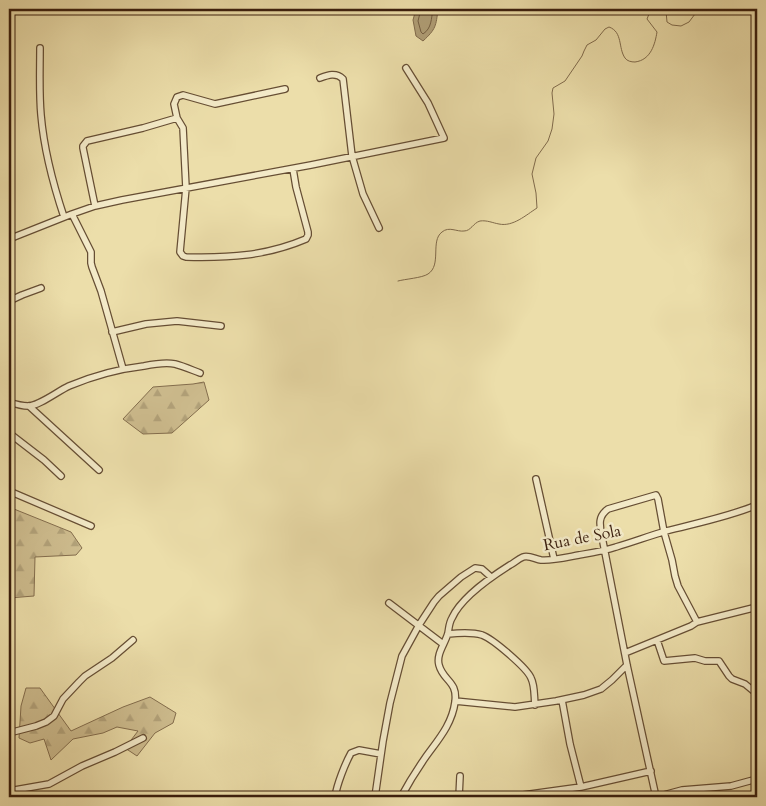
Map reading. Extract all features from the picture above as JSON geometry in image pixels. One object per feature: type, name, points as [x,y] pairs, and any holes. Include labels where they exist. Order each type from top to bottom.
[{"type":"street","points":[[40,48],[41,114],[47,155],[55,190],[64,217]]},
{"type":"street","points":[[9,239],[95,206],[293,169],[444,138],[428,103],[406,68]]},
{"type":"street","points":[[320,78],[334,74],[339,75],[343,79],[352,156],[363,194],[379,228]]},
{"type":"street","points":[[285,89],[215,104],[183,95],[177,97],[174,104],[177,118],[183,128],[186,188],[180,252],[182,256],[218,258],[253,255],[304,240],[308,232],[293,169]]},
{"type":"street","points":[[95,206],[83,148],[87,141],[177,118]]},
{"type":"street","points":[[72,214],[91,252],[91,263],[123,369]]},
{"type":"street","points":[[9,301],[41,288]]},
{"type":"street","points":[[112,332],[146,324],[177,321],[221,326]]},
{"type":"street","points":[[9,402],[30,406],[93,377],[123,369],[175,364],[200,373]]},
{"type":"street","points":[[30,406],[99,470]]},
{"type":"street","points":[[9,432],[61,476]]},
{"type":"street","points":[[536,479],[554,559]]},
{"type":"street","points":[[9,491],[91,526]]},
{"type":"street","points":[[697,622],[678,586],[656,495],[608,509],[604,512],[600,522],[605,550],[627,665],[656,797],[682,790],[731,786],[753,780],[756,778],[757,772]]},
{"type":"street","name":"Rua de Sola","points":[[455,701],[454,687],[439,665],[439,654],[448,634],[454,613],[491,577],[529,556],[541,560],[554,559],[605,550],[757,505]]},
{"type":"street","points":[[375,797],[381,754],[402,656],[430,607],[439,596],[467,572],[476,568],[491,577]]},
{"type":"street","points":[[389,603],[443,644]]},
{"type":"street","points":[[625,653],[697,622],[757,607]]},
{"type":"street","points":[[448,634],[475,634],[493,641],[529,674],[533,683],[535,705]]},
{"type":"street","points":[[9,733],[46,722],[54,716],[62,699],[84,676],[112,658],[133,640]]},
{"type":"street","points":[[657,640],[664,661],[695,658],[719,661],[732,679],[742,681],[757,694]]},
{"type":"street","points":[[401,797],[419,767],[446,729],[455,701],[515,707],[562,700],[601,689],[627,665]]},
{"type":"street","points":[[562,700],[581,788]]},
{"type":"street","points":[[9,791],[49,784],[82,766],[143,738]]},
{"type":"street","points":[[335,797],[351,753],[356,750],[381,754]]},
{"type":"street","points":[[508,797],[581,788],[651,771]]},
{"type":"street","points":[[459,797],[460,776]]},
{"type":"green space","points":[[204,382],[209,400],[172,433],[143,434],[123,419],[153,387]]},
{"type":"green space","points":[[9,507],[71,532],[82,548],[76,555],[35,557],[34,596],[9,598]]},
{"type":"green space","points":[[26,688],[40,688],[71,731],[150,697],[176,713],[173,723],[155,733],[137,756],[125,748],[138,731],[117,727],[103,733],[73,739],[51,760],[44,739],[30,743],[19,738],[21,706]]},
{"type":"water","points":[[416,9],[438,9],[435,27],[423,41],[416,36],[413,20]]},
{"type":"waterway","points":[[398,281],[425,275],[432,270],[437,241],[445,230],[466,231],[480,221],[509,224],[537,208],[532,174],[536,158],[548,141],[552,129],[554,114],[553,88],[565,81],[587,45],[596,40],[609,27],[618,36],[626,59],[635,62],[645,58],[651,51],[657,32],[647,19],[651,9]]},
{"type":"waterway","points":[[662,9],[666,11],[667,22],[672,25],[681,26],[689,22],[695,14],[694,9]]}]
